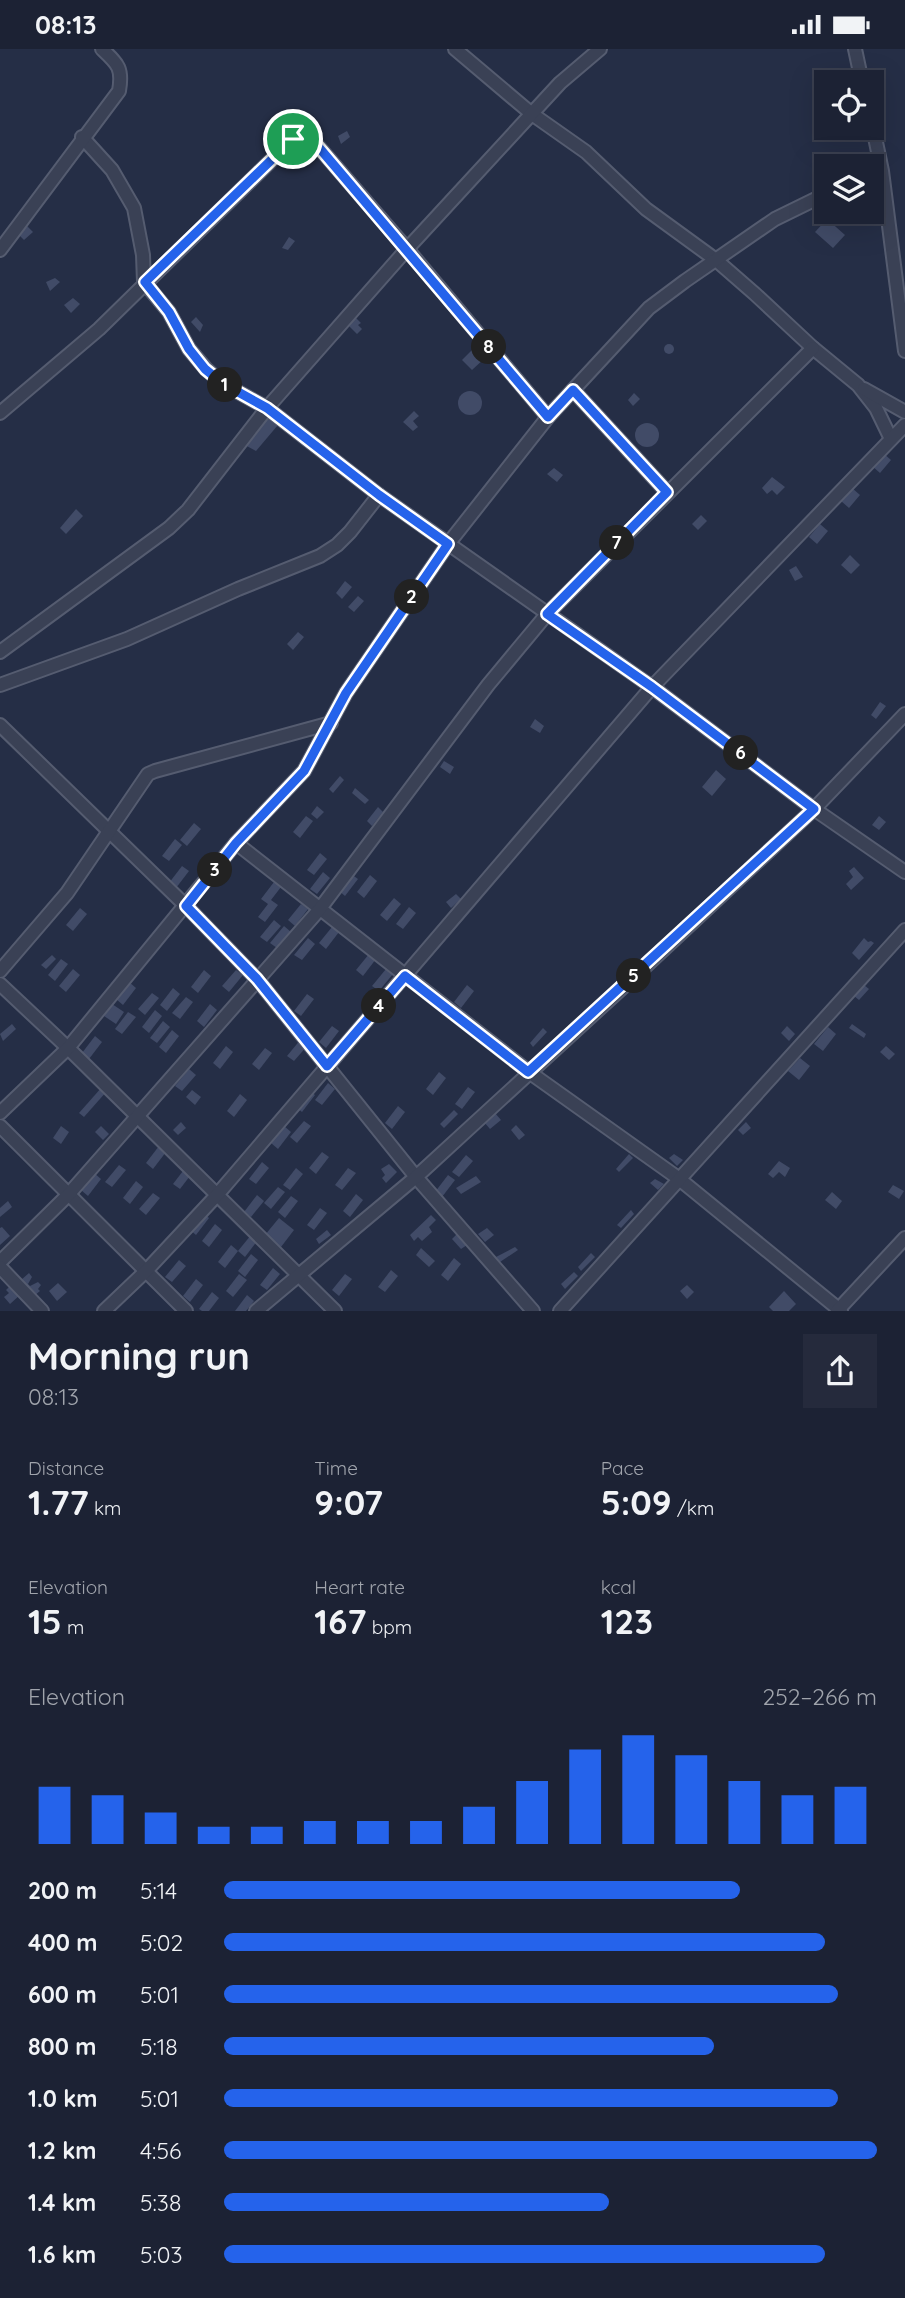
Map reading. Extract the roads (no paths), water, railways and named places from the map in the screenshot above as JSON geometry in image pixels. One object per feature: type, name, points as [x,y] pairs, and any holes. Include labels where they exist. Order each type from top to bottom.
[{"type":"street","points":[[455,49],[532,114],[586,152],[646,209],[716,260],[858,386],[876,408],[891,439]]},
{"type":"street","points":[[0,652],[169,528],[188,510],[267,408],[407,250],[575,69],[600,49]]},
{"type":"street","points":[[855,49],[859,70]]},
{"type":"street","points":[[0,250],[119,91],[122,74],[106,51]]},
{"type":"street","points":[[0,412],[71,354],[301,134],[310,137],[548,417]]},
{"type":"street","points":[[82,137],[112,170],[134,208],[145,282],[169,312],[189,349],[205,369],[222,383],[267,408],[379,495],[652,687],[814,809],[905,872]]},
{"type":"street","points":[[0,1113],[68,1048],[236,843],[304,771],[346,693],[365,664],[448,544],[548,417],[649,309],[775,219],[814,200]]},
{"type":"street","points":[[884,218],[905,351]]},
{"type":"street","points":[[42,1311],[0,1265],[68,1195],[319,910],[488,685],[547,614],[813,348]]},
{"type":"street","points":[[858,386],[905,412]]},
{"type":"street","points":[[573,390],[667,492]]},
{"type":"street","points":[[104,1311],[146,1271],[217,1195],[652,687],[905,425]]},
{"type":"street","points":[[0,685],[127,639],[320,556],[350,532],[379,495]]},
{"type":"street","points":[[256,1311],[416,1177],[814,809],[905,714]]},
{"type":"street","points":[[0,971],[67,893],[141,782],[155,771],[331,723]]},
{"type":"street","points":[[0,725],[257,979],[416,1177],[533,1311]]},
{"type":"street","points":[[236,843],[528,1072],[678,1178],[839,1310],[905,1238]]},
{"type":"street","points":[[560,1311],[905,930]]},
{"type":"street","points":[[0,984],[335,1311]]},
{"type":"street","points":[[0,1126],[186,1311]]}]
